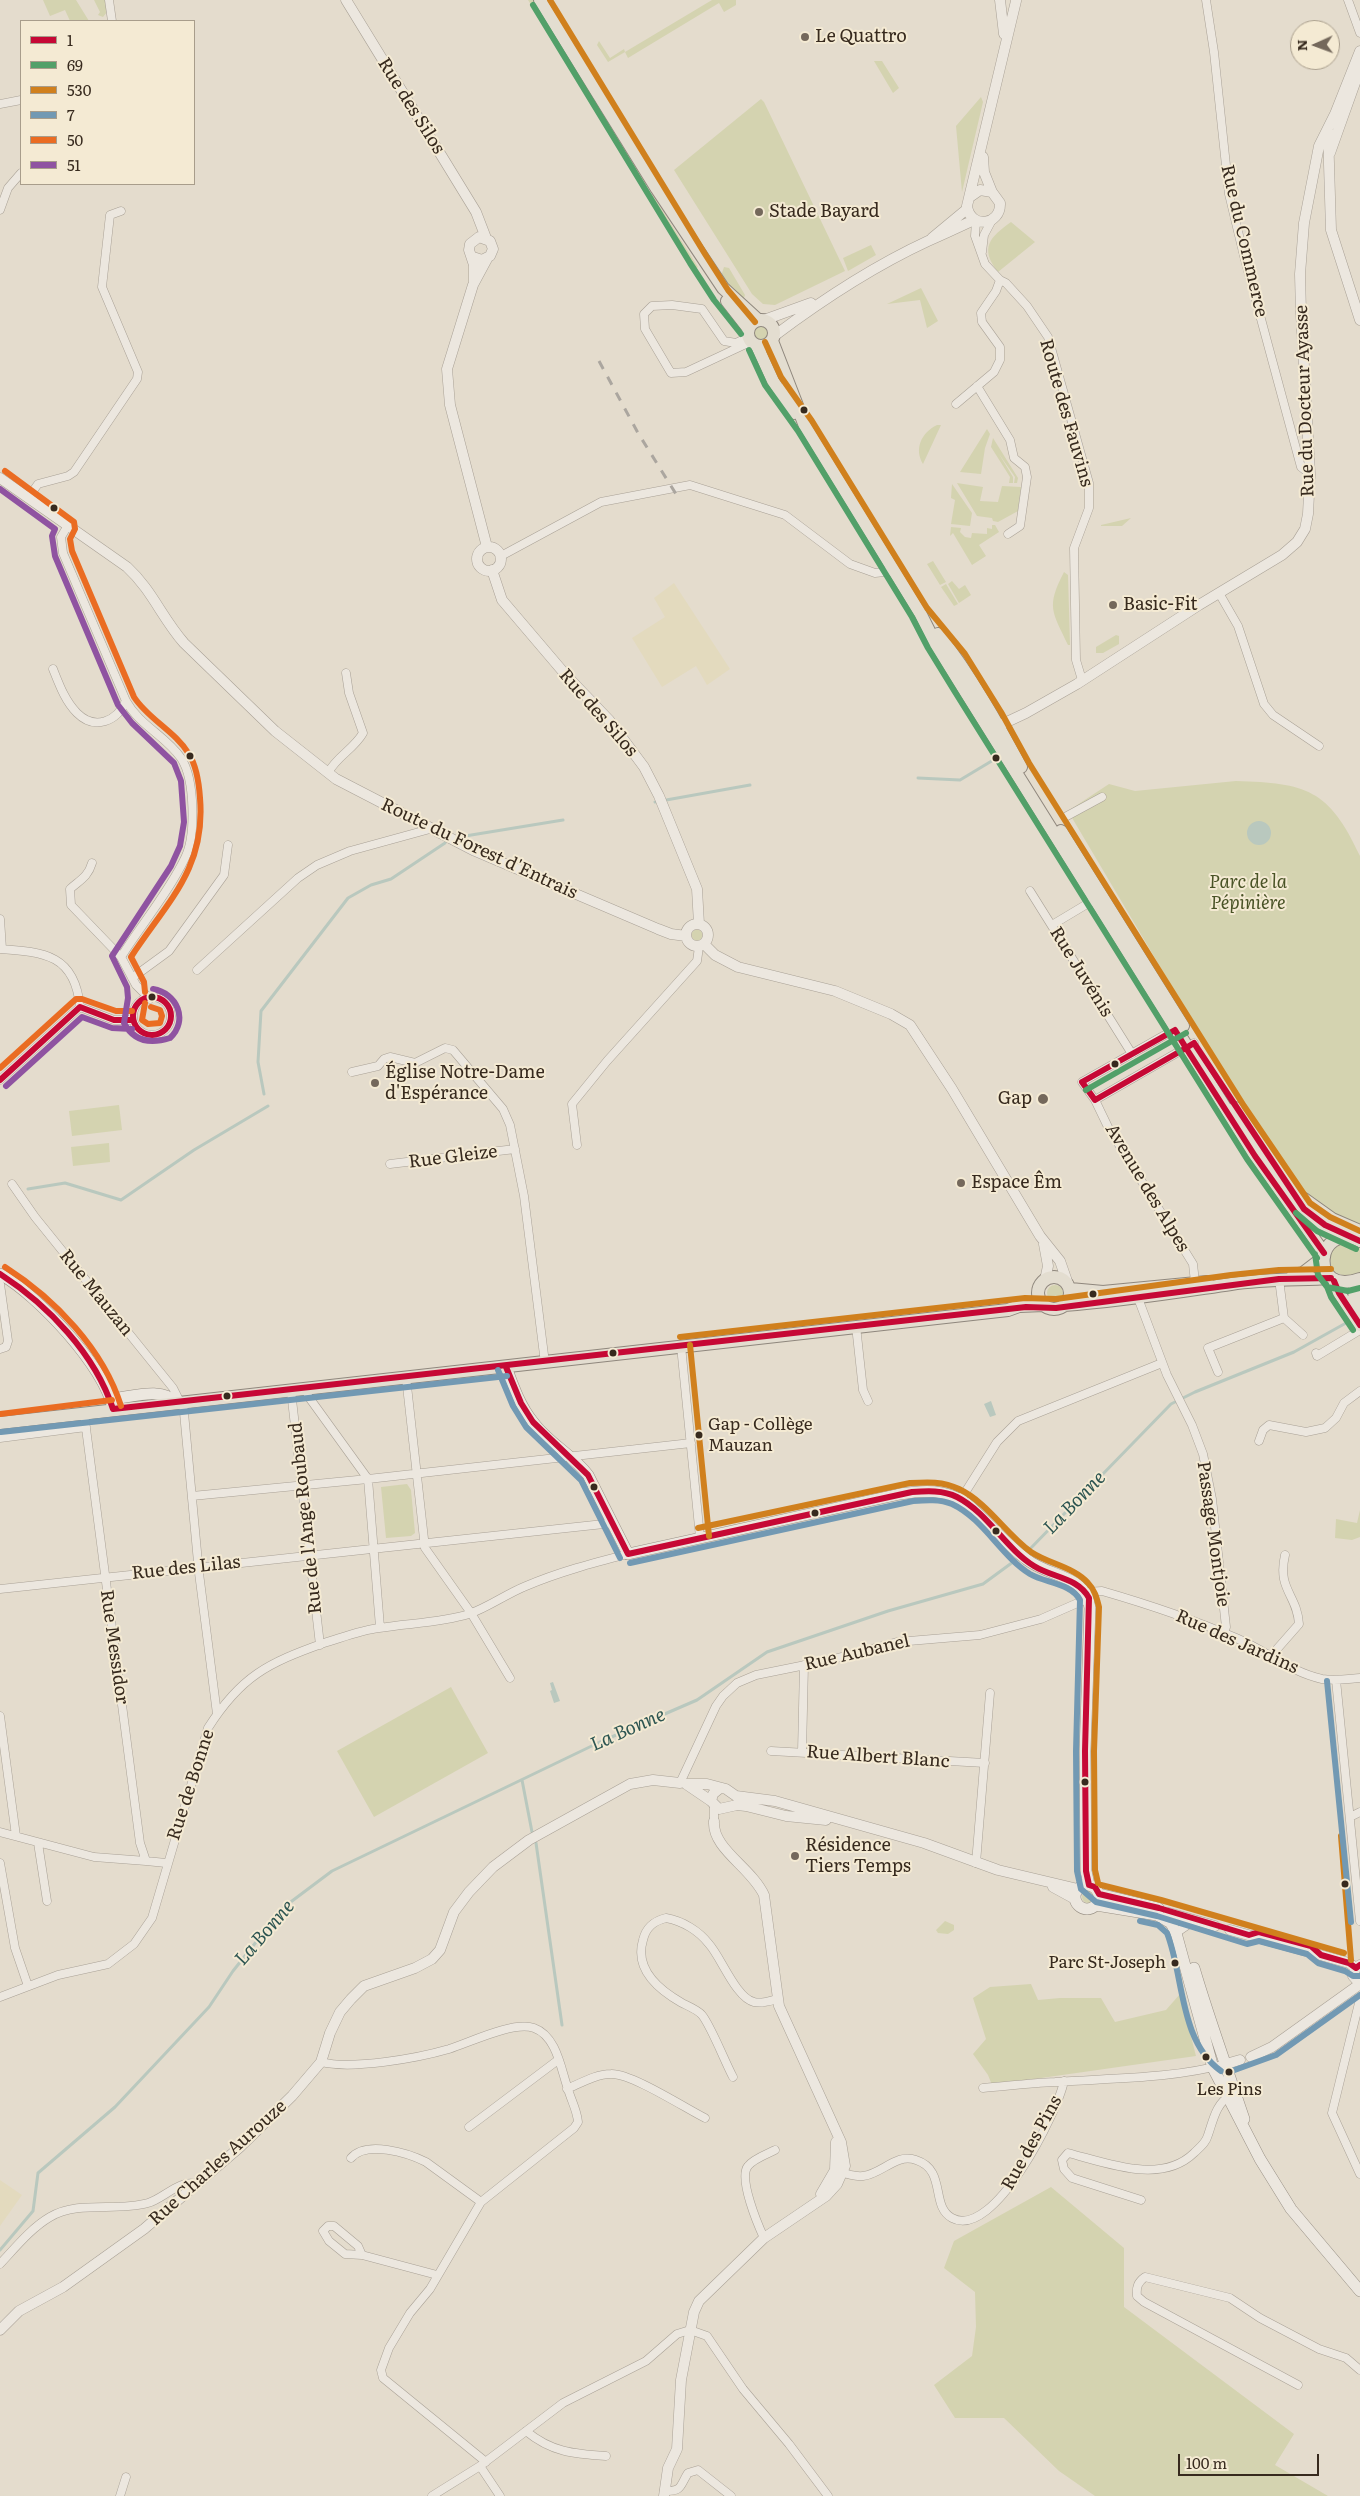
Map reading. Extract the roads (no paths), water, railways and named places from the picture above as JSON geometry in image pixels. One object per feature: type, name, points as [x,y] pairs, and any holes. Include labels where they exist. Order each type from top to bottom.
[{"type":"main road","points":[[540,0],[657,189],[723,288],[765,346],[773,338]]},
{"type":"main road","points":[[754,332],[772,326],[773,338],[805,426]]},
{"type":"main road","points":[[754,332],[773,382],[805,426],[920,613],[935,643],[986,726],[1098,897]]},
{"type":"main road","points":[[920,613],[958,659],[1000,727],[1021,768],[1098,897],[1179,1027],[1254,1154],[1308,1227],[1324,1255],[1326,1272],[1360,1325]]},
{"type":"main road","points":[[1190,1046],[1310,1216],[1346,1237],[1360,1241]]},
{"type":"main road","points":[[1284,1180],[1314,1208],[1360,1231]]},
{"type":"main road","points":[[1279,1279],[1303,1273],[1324,1255],[1335,1240],[1346,1237]]},
{"type":"main road","points":[[0,1274],[30,1294],[47,1310],[85,1356],[108,1389],[112,1404]]},
{"type":"main road","points":[[0,1423],[84,1413],[112,1404],[180,1402],[291,1391],[1008,1310],[1019,1306],[1038,1292],[1045,1280],[1060,1279],[1069,1286],[1103,1292],[1195,1282],[1232,1284]]},
{"type":"main road","points":[[1019,1306],[1044,1305],[1056,1308],[1064,1305],[1138,1298],[1279,1279],[1332,1279],[1358,1280],[1354,1299],[1360,1311]]},
{"type":"main road","points":[[1064,1305],[1070,1297],[1069,1286]]},
{"type":"main road","points":[[1038,1292],[1044,1305]]},
{"type":"main road","points":[[506,1367],[517,1395],[533,1423],[572,1457],[588,1475],[628,1554],[912,1492],[938,1491],[961,1499]]},
{"type":"main road","name":"Rue des Jardins","points":[[961,1499],[1018,1553],[1037,1567],[1076,1583],[1087,1595]]},
{"type":"main road","points":[[1087,1595],[1086,1872],[1082,1890],[1082,1908],[1090,1909],[1098,1900]]},
{"type":"main road","points":[[1082,1890],[1095,1888],[1098,1900]]},
{"type":"main road","points":[[1098,1900],[1150,1906],[1176,1919],[1202,2033],[1213,2068],[1242,2110],[1254,2146]]},
{"type":"main road","points":[[1179,1931],[1218,2047],[1233,2062],[1233,2095],[1254,2146],[1273,2183],[1291,2209],[1360,2291]]},
{"type":"street","points":[[109,0],[112,20]]},
{"type":"street","name":"Rue des Silos","points":[[346,0],[476,212],[486,238]]},
{"type":"street","points":[[956,224],[967,209],[1005,42],[1017,1],[1008,3],[1001,0],[1005,42]]},
{"type":"street","name":"Rue du Commerce","points":[[1206,0],[1231,200],[1301,466],[1304,471],[1310,474]]},
{"type":"street","points":[[1348,0],[1360,33]]},
{"type":"street","name":"Rue du Docteur Ayasse","points":[[1000,727],[1060,693],[1282,555],[1297,542],[1307,523],[1310,474],[1300,274],[1304,223],[1319,146],[1328,130],[1360,50]]},
{"type":"street","points":[[1345,109],[1344,103],[1360,58]]},
{"type":"street","points":[[1314,164],[1329,156],[1360,69]]},
{"type":"street","points":[[0,104],[20,100]]},
{"type":"street","points":[[1328,130],[1331,230],[1360,320]]},
{"type":"street","points":[[982,148],[984,172],[992,192],[999,200],[1000,206],[982,242],[982,256]]},
{"type":"street","points":[[0,210],[1,198],[20,174]]},
{"type":"street","points":[[970,197],[980,190],[992,192]]},
{"type":"street","points":[[967,209],[975,220]]},
{"type":"street","points":[[28,498],[38,484],[68,476],[74,472],[137,379],[138,372],[101,283],[110,215],[121,211]]},
{"type":"street","points":[[473,285],[473,257],[469,247],[475,238],[476,212]]},
{"type":"street","points":[[773,338],[804,313],[943,231],[956,224],[975,220],[986,222],[992,220]]},
{"type":"street","name":"Route des Fauvins","points":[[975,220],[975,236],[985,264],[1000,280],[1006,282],[1027,306],[1048,337],[1089,483],[1088,508],[1074,548],[1078,682]]},
{"type":"street","points":[[475,238],[486,238],[493,249],[473,285],[451,351],[447,369],[447,387],[487,547]]},
{"type":"street","points":[[473,257],[482,260],[487,259]]},
{"type":"street","points":[[956,404],[998,367],[1001,354],[1000,347],[981,318],[986,303],[996,291],[1000,280]]},
{"type":"street","points":[[754,332],[736,343],[724,341],[702,309],[695,307],[652,306],[644,314],[645,329],[671,373],[686,372],[791,312],[848,286]]},
{"type":"street","points":[[977,386],[995,412],[1010,440],[1014,458],[1025,468],[1027,477],[1020,526],[1008,534]]},
{"type":"street","name":"Route du Forest d'Entrais","points":[[0,478],[67,527],[115,557],[138,577],[152,595],[171,629],[184,643],[275,731],[328,774],[368,798],[475,851],[658,929],[671,934],[686,936]]},
{"type":"street","points":[[501,556],[494,548],[487,547],[479,552],[477,561],[482,569],[492,570],[499,565],[501,556],[600,502],[690,485],[785,516],[850,564],[875,573],[894,571]]},
{"type":"street","points":[[67,527],[61,537],[63,553],[126,701],[139,720],[178,753],[189,774],[193,796],[186,856],[120,957]]},
{"type":"street","name":"Rue des Silos","points":[[492,570],[502,600],[565,674],[614,726],[644,767],[660,800],[697,889],[699,924]]},
{"type":"street","points":[[1219,593],[1238,626],[1264,704],[1274,715],[1318,746]]},
{"type":"street","points":[[53,669],[65,697],[77,714],[97,724],[107,722],[122,710],[126,701]]},
{"type":"street","points":[[328,774],[333,762],[358,741],[363,733],[349,693],[346,672]]},
{"type":"street","points":[[986,726],[1000,727]]},
{"type":"street","points":[[1067,816],[1102,797]]},
{"type":"street","points":[[197,970],[298,878],[317,865],[350,851],[430,829]]},
{"type":"street","points":[[134,982],[170,951],[224,875],[228,845]]},
{"type":"street","points":[[92,862],[89,873],[70,889],[71,905],[120,957],[134,982],[150,998],[159,999],[170,1009],[171,1020],[166,1030],[146,1033],[137,1029],[132,1020],[132,1013],[136,1007],[150,998]]},
{"type":"street","name":"Rue Juvénis","points":[[1030,891],[1132,1054]]},
{"type":"street","points":[[1052,925],[1098,897]]},
{"type":"street","points":[[0,919],[1,949],[42,953],[60,962],[71,974],[80,1008]]},
{"type":"street","points":[[577,1145],[572,1104],[607,1061],[697,961],[701,945],[708,938],[707,931],[699,924],[690,927],[686,936],[691,945],[701,945],[721,960],[738,967],[835,991],[892,1014],[910,1025],[952,1089],[1040,1236],[1060,1261],[1069,1286]]},
{"type":"street","points":[[134,982],[136,1007]]},
{"type":"street","points":[[80,1008],[114,1020],[132,1020]]},
{"type":"street","points":[[0,1080],[80,1008]]},
{"type":"street","points":[[1132,1054],[1179,1027]]},
{"type":"street","points":[[1095,1100],[1190,1046]]},
{"type":"street","points":[[352,1072],[378,1066],[387,1057],[415,1063],[445,1048],[453,1050],[503,1109],[510,1124],[524,1196],[545,1363]]},
{"type":"street","name":"Avenue des Alpes","points":[[1132,1054],[1082,1082],[1095,1100],[1108,1127],[1193,1264],[1195,1282]]},
{"type":"street","name":"Rue Gleize","points":[[390,1164],[515,1149]]},
{"type":"street","name":"Rue Mauzan","points":[[12,1184],[36,1217],[173,1388],[180,1402]]},
{"type":"street","points":[[1040,1236],[1047,1258],[1045,1280]]},
{"type":"street","points":[[1279,1279],[1284,1318],[1303,1334]]},
{"type":"street","points":[[1182,1292],[1195,1282]]},
{"type":"street","points":[[0,1284],[8,1341],[6,1347],[0,1349]]},
{"type":"street","name":"Passage Montjoie","points":[[1138,1298],[1162,1363],[1178,1400],[1192,1425],[1209,1478],[1226,1628],[1224,1633]]},
{"type":"street","points":[[1218,1372],[1208,1348],[1284,1318]]},
{"type":"street","points":[[856,1326],[863,1390],[868,1401]]},
{"type":"street","points":[[1315,1356],[1360,1330]]},
{"type":"street","points":[[681,1346],[700,1537]]},
{"type":"street","points":[[961,1499],[978,1469],[997,1442],[1018,1421],[1162,1363]]},
{"type":"street","points":[[406,1377],[423,1542],[471,1613],[510,1678]]},
{"type":"street","points":[[307,1389],[308,1396],[368,1479],[380,1627]]},
{"type":"street","name":"Rue de l'Ange Roubaud","points":[[291,1391],[320,1645]]},
{"type":"street","points":[[1259,1441],[1263,1430],[1269,1425],[1306,1432],[1324,1428],[1336,1418],[1344,1403],[1360,1391]]},
{"type":"street","points":[[180,1402],[217,1714]]},
{"type":"street","name":"Rue Messidor","points":[[84,1413],[138,1827],[146,1861]]},
{"type":"street","points":[[50,1417],[51,1431]]},
{"type":"street","points":[[0,1438],[86,1427]]},
{"type":"street","points":[[192,1496],[416,1474],[690,1443]]},
{"type":"street","name":"Rue des Lilas","points":[[0,1589],[199,1566],[612,1523]]},
{"type":"street","name":"Rue de Bonne","points":[[0,1997],[58,1975],[108,1964],[126,1951],[140,1937],[152,1918],[166,1864],[204,1738],[217,1714],[235,1690],[264,1668],[320,1645],[380,1627],[453,1619],[471,1613],[550,1576],[628,1554]]},
{"type":"street","points":[[1270,1657],[1299,1624],[1296,1607],[1283,1581],[1285,1555]]},
{"type":"street","name":"Rue des Jardins","points":[[1087,1595],[1098,1590],[1130,1599],[1224,1633],[1270,1657],[1312,1675],[1336,1680],[1360,1678]]},
{"type":"street","name":"Rue Aubanel","points":[[683,1783],[716,1706],[726,1692],[744,1679],[905,1641],[980,1635],[1042,1619],[1087,1595]]},
{"type":"street","points":[[802,1752],[804,1665]]},
{"type":"street","points":[[1336,1680],[1360,1921]]},
{"type":"street","points":[[976,1863],[990,1693]]},
{"type":"street","points":[[0,1716],[16,1836]]},
{"type":"street","name":"Rue Albert Blanc","points":[[771,1751],[985,1764]]},
{"type":"street","name":"Rue Charles Aurouze","points":[[0,2330],[20,2311],[70,2282],[144,2229],[244,2143],[292,2096],[321,2062],[340,2012],[351,1999],[364,1986],[415,1968],[432,1958],[440,1950],[454,1912],[469,1892],[512,1852],[569,1816],[630,1784],[652,1780],[708,1784],[719,1789]]},
{"type":"street","points":[[683,1783],[719,1806],[746,1806],[800,1819],[842,1822]]},
{"type":"street","points":[[732,2496],[698,2470],[688,2473],[677,2491],[664,2494],[668,2468],[677,2449],[681,2380],[690,2330],[699,2301],[764,2238],[831,2192],[844,2153],[834,2127],[789,2034],[777,1999],[764,1895],[758,1883],[749,1872],[719,1842],[714,1831],[714,1821],[719,1806],[713,1794],[719,1789],[726,1789],[731,1794],[775,1802],[842,1822],[924,1843],[976,1863],[1048,1884],[1082,1890]]},
{"type":"street","points":[[719,1806],[732,1801],[731,1794]]},
{"type":"street","points":[[1350,1817],[1360,1812]]},
{"type":"street","points":[[0,1832],[94,1857],[166,1864]]},
{"type":"street","points":[[38,1843],[47,1902]]},
{"type":"street","points":[[0,1863],[15,1948],[28,1986]]},
{"type":"street","points":[[1167,1916],[1195,1920],[1215,1926]]},
{"type":"street","points":[[733,2077],[702,2014],[668,1995],[652,1981],[643,1966],[641,1954],[646,1931],[652,1924],[666,1918],[692,1928],[709,1943],[733,1982],[747,1999],[753,2002],[777,1999]]},
{"type":"street","points":[[1179,1931],[1195,1920]]},
{"type":"street","points":[[1230,1930],[1358,1966],[1353,1976],[1360,1984],[1272,2047],[1251,2057]]},
{"type":"street","points":[[1360,1998],[1332,2113],[1360,2174]]},
{"type":"street","points":[[321,2062],[334,2066],[392,2060],[444,2050],[514,2027],[532,2028],[546,2036],[558,2060],[578,2122],[574,2128],[481,2202],[437,2275],[389,2348],[381,2374],[483,2464],[500,2496]]},
{"type":"street","points":[[1202,2033],[1216,2059],[1233,2062]]},
{"type":"street","points":[[469,2127],[558,2060]]},
{"type":"street","name":"Rue des Pins","points":[[839,2171],[858,2176],[869,2175],[902,2159],[920,2162],[929,2167],[936,2178],[945,2212],[957,2220],[980,2214],[1008,2190],[1016,2180],[1054,2109],[1064,2081],[1106,2080],[1213,2068],[1233,2062]]},
{"type":"street","points":[[568,2089],[592,2078],[612,2074],[637,2082],[705,2118]]},
{"type":"street","points":[[983,2088],[1064,2081]]},
{"type":"street","points":[[1141,2200],[1072,2178],[1064,2169],[1062,2160],[1068,2154],[1139,2169],[1169,2168],[1188,2159],[1206,2141],[1217,2109],[1233,2095]]},
{"type":"street","points":[[352,2158],[364,2149],[373,2148],[416,2157],[481,2202]]},
{"type":"street","points":[[764,2238],[753,2213],[744,2173],[748,2165],[775,2150]]},
{"type":"street","points":[[0,2264],[37,2226],[62,2211],[78,2208],[133,2206],[161,2198],[182,2185],[196,2184]]},
{"type":"street","points":[[362,2255],[358,2246],[334,2226],[328,2226],[324,2231],[328,2242],[345,2254],[362,2255],[437,2275]]},
{"type":"street","points":[[1298,2385],[1144,2302],[1137,2296],[1136,2287],[1140,2280],[1145,2276],[1230,2298],[1260,2318],[1319,2350],[1346,2358],[1360,2370]]},
{"type":"street","points":[[432,2496],[483,2464],[563,2403],[646,2361],[677,2334],[690,2330],[707,2336],[743,2389],[789,2444],[828,2496]]},
{"type":"street","points":[[526,2431],[541,2444],[577,2454],[606,2456]]},
{"type":"street","points":[[120,2496],[126,2476]]},
{"type":"waterway","points":[[918,778],[960,780],[995,759]]},
{"type":"waterway","points":[[655,802],[750,785]]},
{"type":"waterway","points":[[459,837],[563,820]]},
{"type":"waterway","points":[[264,1094],[258,1062],[261,1011],[348,898],[371,885],[391,879],[445,843]]},
{"type":"waterway","points":[[28,1189],[65,1183],[121,1200],[194,1150],[268,1106]]},
{"type":"waterway","name":"La Bonne","points":[[0,2250],[33,2211],[38,2173],[115,2107],[209,2007],[233,1971],[284,1907],[332,1871],[600,1742],[697,1700],[767,1652],[888,1611],[983,1584],[1028,1551],[1171,1404],[1195,1392],[1294,1352],[1346,1323]]},
{"type":"waterway","points":[[522,1780],[532,1832]]},
{"type":"waterway","points":[[536,1843],[562,2025]]},
{"type":"railway","points":[[599,361],[638,433],[676,494]]},
{"type":"place","name":"Le Quattro","points":[[805,37]]},
{"type":"place","name":"Stade Bayard","points":[[759,212]]},
{"type":"place","name":"Basic-Fit","points":[[1113,605]]},
{"type":"place","name":"Église Notre-Dame d'Espérance","points":[[375,1083]]},
{"type":"place","name":"Gap","points":[[1043,1099]]},
{"type":"place","name":"Espace Êm","points":[[961,1183]]},
{"type":"place","name":"Gap - Collège Mauzan","points":[[699,1435]]},
{"type":"place","name":"Résidence Tiers Temps","points":[[795,1856]]},
{"type":"place","name":"Parc St-Joseph","points":[[1175,1963]]},
{"type":"place","name":"Les Pins","points":[[1229,2072]]},
{"type":"park label","name":"Parc de la Pépinière","points":[[1248,893]]}]
